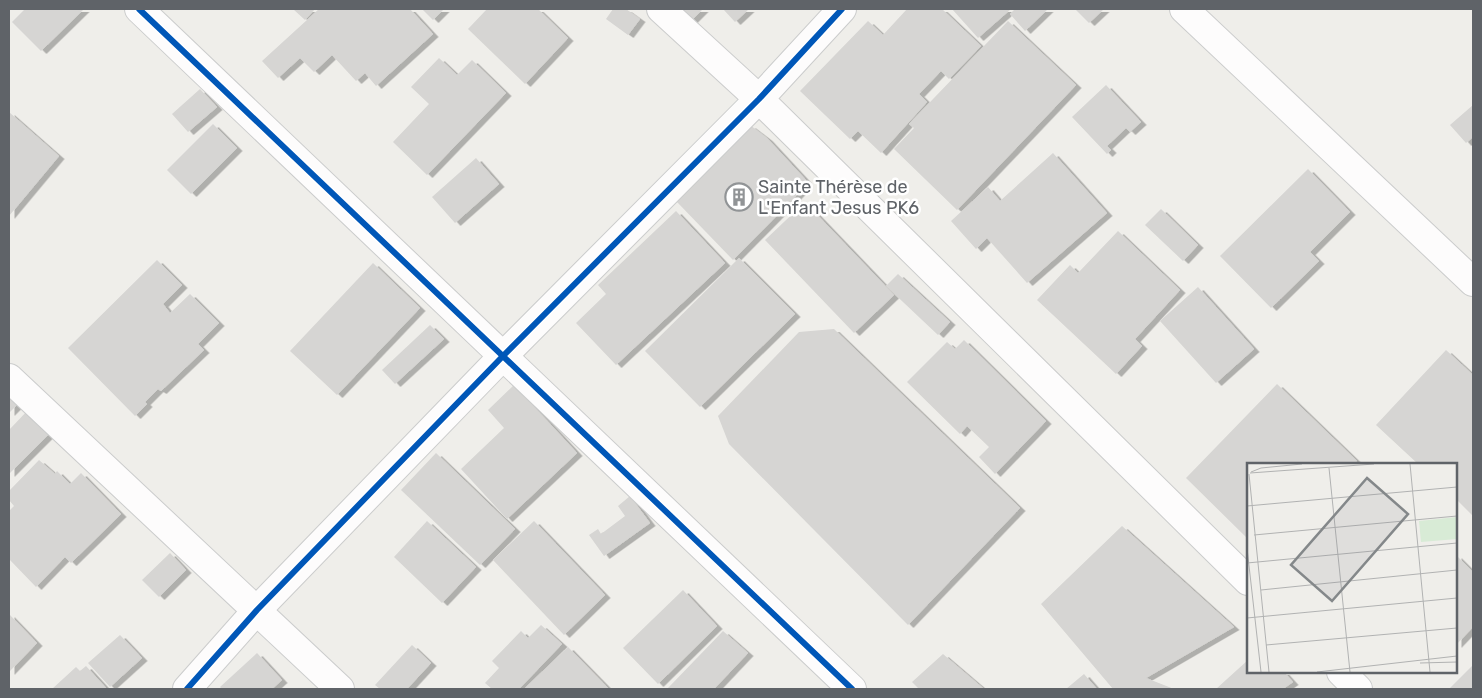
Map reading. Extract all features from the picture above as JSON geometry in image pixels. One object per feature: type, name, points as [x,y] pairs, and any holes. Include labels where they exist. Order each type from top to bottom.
[{"type":"street","points":[[139,9],[852,689]]},
{"type":"street","points":[[661,9],[759,99],[1247,580]]},
{"type":"street","points":[[187,689],[257,610],[503,356],[759,99],[842,9]]},
{"type":"street","points":[[1184,9],[1473,282]]},
{"type":"street","points":[[9,378],[340,689]]},
{"type":"street","points":[[1341,673],[1358,689]]},
{"type":"building","points":[[25,9],[84,9],[41,51],[12,22]]},
{"type":"building","points":[[293,9],[315,9],[305,20]]},
{"type":"building","points":[[319,9],[410,9],[433,34],[376,86],[365,73],[356,81],[332,55],[314,72],[300,58],[278,78],[262,61]]},
{"type":"building","points":[[422,9],[444,9],[433,20]]},
{"type":"building","points":[[487,9],[538,9],[568,38],[525,84],[468,29]]},
{"type":"building","points":[[613,9],[626,9],[640,19],[628,35],[606,19]]},
{"type":"building","points":[[681,9],[703,9],[692,20]]},
{"type":"building","points":[[723,9],[749,9],[735,22]]},
{"type":"building","points":[[907,9],[942,9],[981,46],[949,79],[941,71],[919,94],[927,102],[881,153],[858,131],[850,139],[800,91],[868,21],[883,35]]},
{"type":"building","points":[[952,9],[1011,9],[978,38]]},
{"type":"building","points":[[1015,9],[1048,9],[1025,31],[1010,14]]},
{"type":"building","points":[[1075,9],[1104,9],[1089,23]]},
{"type":"building","points":[[1008,21],[1076,85],[957,210],[894,149],[914,128],[909,124]]},
{"type":"building","points":[[439,58],[457,75],[472,60],[506,93],[427,175],[393,142],[429,104],[411,87]]},
{"type":"building","points":[[1106,85],[1141,122],[1130,132],[1126,128],[1107,146],[1111,150],[1107,154],[1072,117]]},
{"type":"building","points":[[200,89],[217,107],[188,132],[172,114]]},
{"type":"building","points":[[1473,105],[1473,137],[1466,143],[1450,125]]},
{"type":"building","points":[[9,112],[59,156],[9,216]]},
{"type":"building","points":[[213,124],[237,148],[191,194],[167,170]]},
{"type":"building","name":"Sainte Thérèse de L'Enfant Jesus PK6","points":[[750,125],[767,138],[806,180],[801,191],[733,260],[677,202]]},
{"type":"building","points":[[1053,153],[1107,213],[1027,283],[987,238],[976,249],[951,221],[988,187],[1000,201]]},
{"type":"building","points":[[476,158],[499,184],[455,223],[432,197]]},
{"type":"building","points":[[1308,169],[1350,212],[1310,252],[1319,261],[1271,308],[1220,256]]},
{"type":"building","points":[[805,202],[894,295],[854,333],[765,240]]},
{"type":"building","points":[[1161,209],[1198,245],[1183,261],[1145,225]]},
{"type":"building","points":[[676,211],[725,263],[616,365],[576,323],[606,294],[598,285]]},
{"type":"building","points":[[1118,231],[1180,290],[1135,339],[1142,346],[1116,374],[1037,300],[1070,265],[1078,273]]},
{"type":"building","points":[[739,258],[795,314],[700,407],[645,351]]},
{"type":"building","points":[[157,260],[182,285],[163,304],[170,313],[190,294],[219,323],[198,344],[204,350],[161,391],[158,389],[135,416],[68,348]]},
{"type":"building","points":[[373,263],[420,308],[337,395],[290,351]]},
{"type":"building","points":[[898,274],[950,322],[938,335],[886,286]]},
{"type":"building","points":[[1198,287],[1254,349],[1216,383],[1160,321]]},
{"type":"building","points":[[430,325],[444,339],[395,384],[382,370]]},
{"type":"building","points":[[834,329],[1020,508],[908,625],[729,444],[718,416],[799,332]]},
{"type":"building","points":[[964,340],[1046,421],[995,474],[979,457],[989,447],[967,426],[960,434],[907,382],[947,342],[955,349]]},
{"type":"building","points":[[1446,350],[1473,375],[1473,516],[1457,500],[1457,463],[1417,463],[1376,425]]},
{"type":"building","points":[[1277,384],[1357,461],[1354,463],[1247,463],[1247,538],[1186,478]]},
{"type":"building","points":[[514,385],[577,453],[507,519],[461,469],[504,428],[488,410]]},
{"type":"building","points":[[9,393],[19,403],[9,413]]},
{"type":"building","points":[[29,409],[51,432],[9,474],[9,430]]},
{"type":"building","points":[[436,453],[515,529],[480,565],[401,490]]},
{"type":"building","points":[[39,460],[55,474],[57,471],[70,484],[81,473],[121,514],[71,563],[65,557],[36,587],[9,559],[9,511],[14,506],[9,500],[9,491]]},
{"type":"building","points":[[630,496],[650,523],[604,556],[589,535],[598,529],[601,534],[625,516],[618,506]]},
{"type":"building","points":[[427,521],[476,567],[442,603],[394,557]]},
{"type":"building","points":[[534,521],[605,595],[564,635],[493,560]]},
{"type":"building","points":[[1122,526],[1234,627],[1146,678],[1174,689],[1113,689],[1041,604]]},
{"type":"building","points":[[170,553],[186,570],[159,597],[142,580]]},
{"type":"building","points":[[1457,556],[1473,572],[1473,627],[1457,644]]},
{"type":"building","points":[[683,590],[717,626],[658,684],[623,648]]},
{"type":"building","points":[[9,614],[37,643],[9,672]]},
{"type":"building","points":[[541,625],[562,644],[519,689],[492,689],[485,683],[499,668],[492,661],[521,631],[528,638]]},
{"type":"building","points":[[723,631],[748,653],[714,689],[668,688]]},
{"type":"building","points":[[120,635],[142,658],[110,687],[88,663]]},
{"type":"building","points":[[412,645],[431,663],[407,689],[380,689],[375,685]]},
{"type":"building","points":[[568,647],[609,689],[524,689]]},
{"type":"building","points":[[257,653],[282,680],[272,689],[222,689],[220,687]]},
{"type":"building","points":[[943,654],[984,689],[919,689],[912,682]]},
{"type":"building","points":[[1247,661],[1247,673],[1285,673],[1293,682],[1283,689],[1216,689]]},
{"type":"building","points":[[1473,665],[1473,689],[1449,689]]},
{"type":"building","points":[[86,666],[107,689],[52,689],[76,667],[80,671]]},
{"type":"building","points":[[1084,674],[1097,689],[1066,689]]},
{"type":"cycle path","points":[[139,9],[852,689]]},
{"type":"cycle path","points":[[187,689],[257,610],[503,356],[759,99],[842,9]]},
{"type":"place","name":"Sainte Thérèse de L'Enfant Jesus PK6","points":[[739,197]]}]
